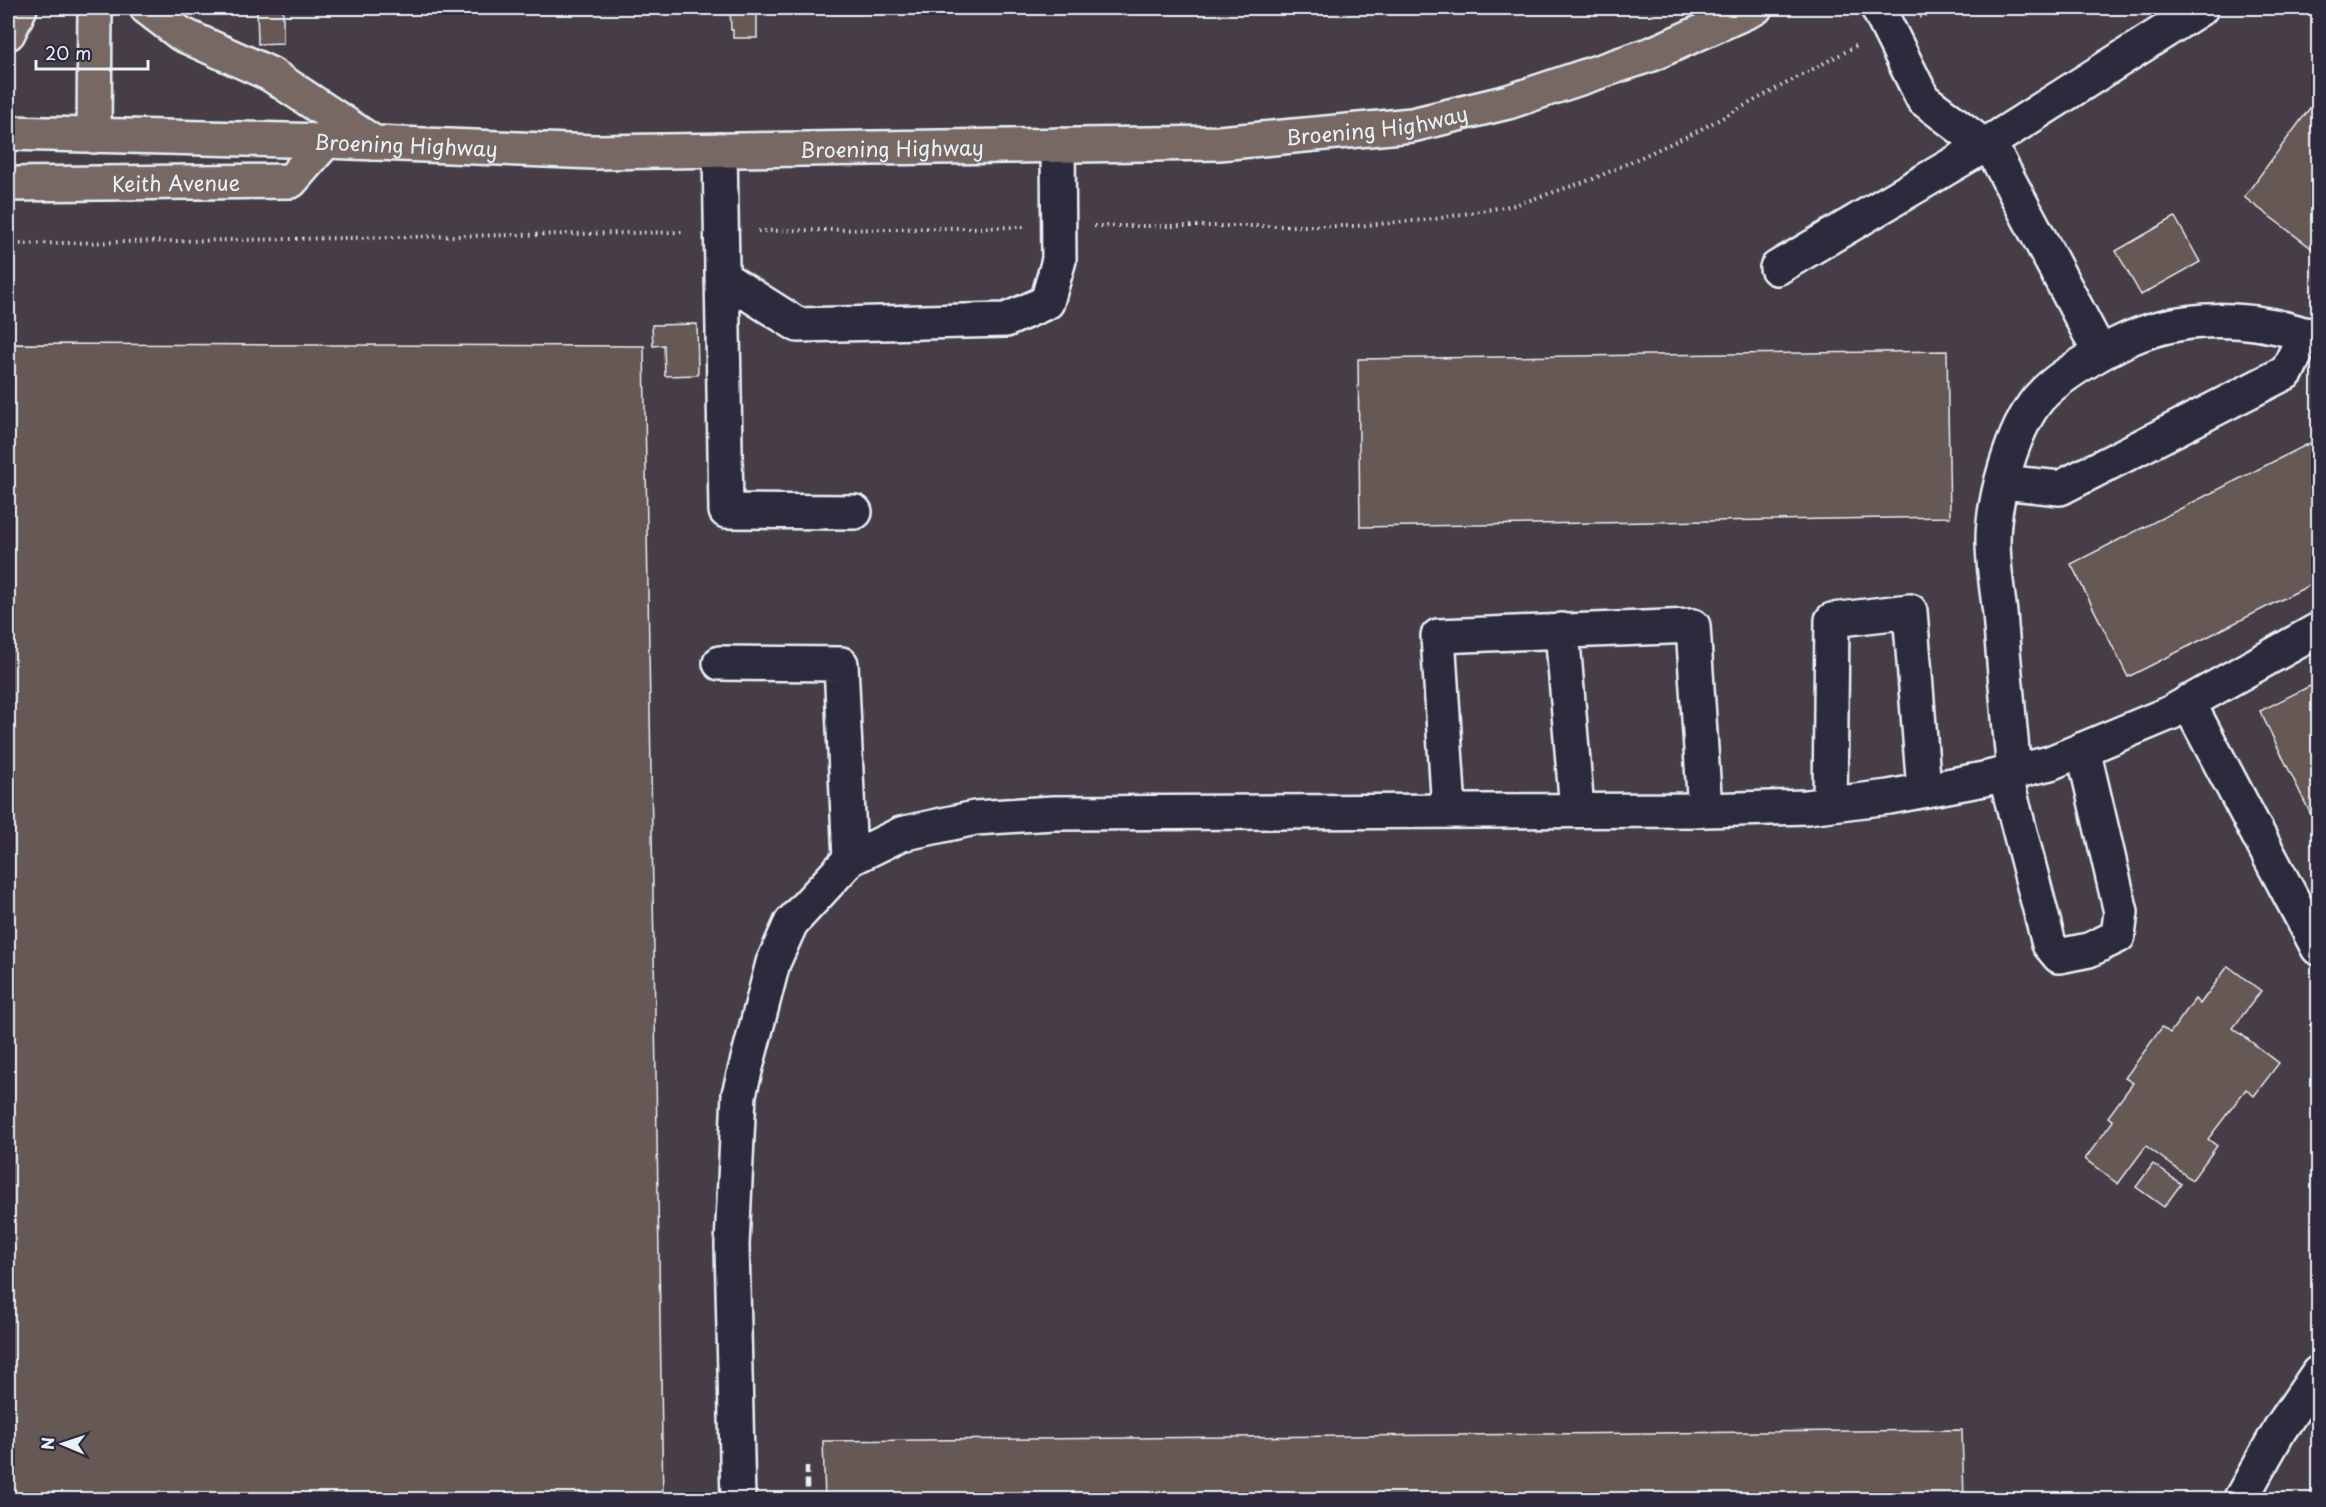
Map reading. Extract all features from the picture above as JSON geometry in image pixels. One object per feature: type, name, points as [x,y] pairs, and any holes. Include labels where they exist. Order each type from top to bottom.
[{"type":"main road","points":[[8,33],[20,8]]},
{"type":"main road","points":[[94,135],[95,8]]},
{"type":"main road","points":[[147,8],[181,34],[270,74],[374,143]]},
{"type":"main road","name":"Broening Highway","points":[[8,133],[326,141],[594,152],[1219,142],[1412,125],[1508,102],[1652,54],[1755,8]]},
{"type":"main road","name":"Keith Avenue","points":[[8,184],[291,182],[326,141]]},
{"type":"lane","points":[[1777,267],[1984,146],[2201,8]]},
{"type":"lane","points":[[1883,18],[1923,99],[1995,154],[2100,353]]},
{"type":"lane","points":[[722,277],[798,325],[1006,320],[1047,302],[1059,260],[1058,145]]},
{"type":"lane","points":[[720,150],[726,511],[855,512]]},
{"type":"lane","points":[[2002,482],[2060,488],[2287,372],[2312,336],[2235,320],[2178,323],[2127,339],[2078,366],[2038,399],[2012,443],[2002,482],[1993,540],[2010,773],[2049,944],[2059,956],[2089,950],[2118,936],[2121,912],[2083,749]]},
{"type":"lane","points":[[1830,804],[1832,620],[1911,611],[1924,790]]},
{"type":"lane","points":[[1449,811],[1438,636],[1693,626],[1705,810]]},
{"type":"lane","points":[[1562,630],[1577,810]]},
{"type":"lane","points":[[738,1500],[732,1245],[739,1094],[773,963],[790,923],[850,859],[901,834],[986,818],[1053,813],[1705,810],[1830,804],[1924,790],[2050,763],[2170,712],[2319,630]]},
{"type":"lane","points":[[720,663],[841,664],[850,859]]},
{"type":"lane","points":[[2188,702],[2319,948]]},
{"type":"lane","points":[[2240,1500],[2280,1429],[2319,1373]]},
{"type":"path","points":[[8,244],[1059,226],[1356,226],[1435,219],[1515,205],[1593,178],[1692,134],[1883,18],[1943,8]]},
{"type":"shaded area","points":[[8,8],[2318,8],[2318,1499],[8,1499]]},
{"type":"building","points":[[257,8],[283,8],[283,43],[258,44]]},
{"type":"building","points":[[730,8],[757,8],[757,38],[733,38]]},
{"type":"building","points":[[2318,97],[2318,253],[2244,197]]},
{"type":"building","points":[[2175,217],[2200,262],[2141,295],[2116,251]]},
{"type":"building","points":[[697,324],[698,375],[665,376],[664,345],[653,346],[652,325]]},
{"type":"building","points":[[8,344],[644,346],[663,1500],[8,1500]]},
{"type":"building","points":[[1947,351],[1950,517],[1360,527],[1358,359]]},
{"type":"building","points":[[2318,439],[2318,581],[2128,677],[2071,564]]},
{"type":"building","points":[[2318,682],[2318,829],[2260,711]]},
{"type":"building","points":[[2318,889],[2318,911],[2310,893]]},
{"type":"building","points":[[2228,966],[2261,991],[2233,1028],[2279,1063],[2254,1096],[2246,1089],[2208,1139],[2217,1146],[2192,1180],[2146,1146],[2118,1184],[2085,1159],[2113,1121],[2108,1117],[2133,1083],[2125,1078],[2162,1027],[2170,1033],[2195,999],[2200,1004]]},
{"type":"building","points":[[2153,1164],[2181,1184],[2164,1207],[2136,1187]]},
{"type":"building","points":[[1962,1430],[1964,1500],[825,1500],[823,1441]]},
{"type":"railway","points":[[807,1466],[807,1500]]}]
